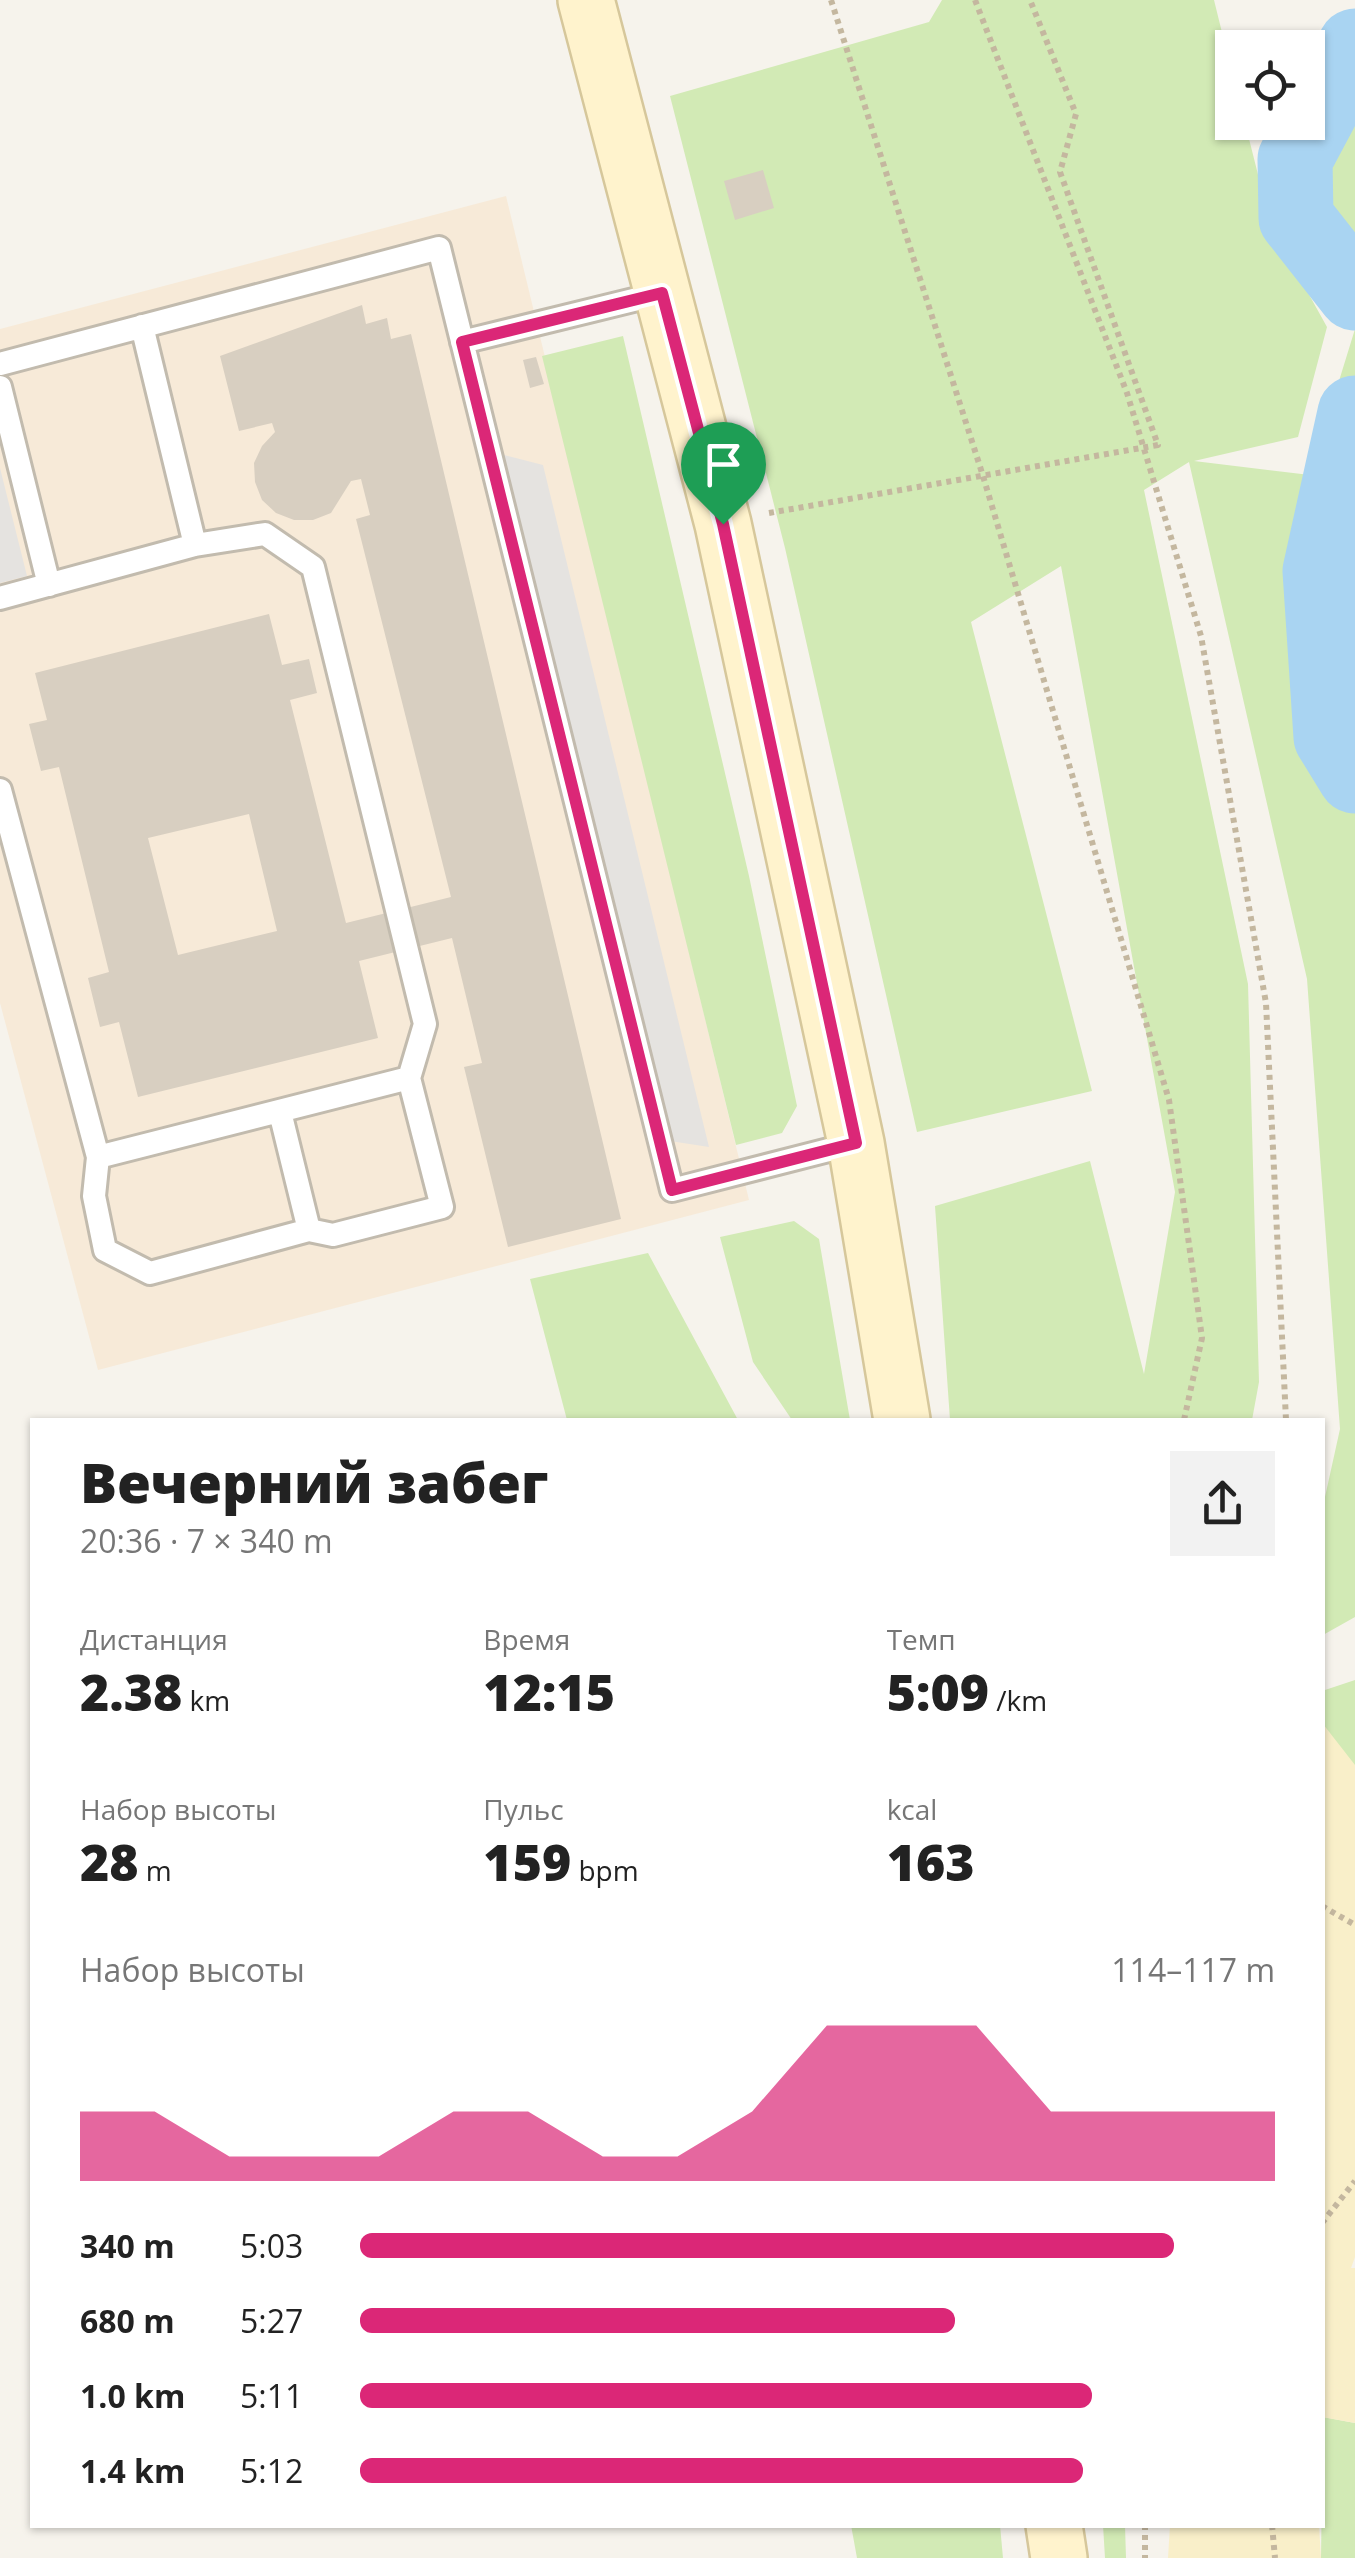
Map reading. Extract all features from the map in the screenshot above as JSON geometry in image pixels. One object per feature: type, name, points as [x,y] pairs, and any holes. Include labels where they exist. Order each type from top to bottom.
[{"type":"street","points":[[586,0],[723,524],[856,1143],[902,1418]]},
{"type":"street","points":[[1054,2528],[1059,2558]]},
{"type":"lane","points":[[0,364],[439,248],[672,1190],[856,1143]]},
{"type":"lane","points":[[462,342],[662,293]]},
{"type":"lane","points":[[142,326],[195,546]]},
{"type":"lane","points":[[0,387],[49,585]]},
{"type":"lane","points":[[0,598],[195,546],[265,534],[313,567],[425,1024],[409,1078],[442,1207],[333,1234],[308,1230],[150,1274],[105,1250],[94,1196],[98,1157],[0,790]]},
{"type":"lane","points":[[98,1157],[409,1078]]},
{"type":"lane","points":[[280,1112],[308,1230]]},
{"type":"path","points":[[831,0],[983,476],[1170,1100],[1202,1338],[1184,1418]]},
{"type":"path","points":[[975,0],[1127,393],[1201,636],[1266,1004],[1286,1418]]},
{"type":"path","points":[[723,524],[1158,446],[1060,172],[1076,114],[1030,0]]},
{"type":"path","points":[[1325,1908],[1355,1925]]},
{"type":"path","points":[[1325,2219],[1355,2181]]},
{"type":"path","points":[[1145,2528],[1145,2558]]},
{"type":"path","points":[[1272,2528],[1274,2558]]},
{"type":"shaded area","points":[[506,196],[749,1200],[98,1370],[0,1003],[0,329]]},
{"type":"shaded area","points":[[504,455],[543,465],[709,1147],[670,1141]]},
{"type":"shaded area","points":[[0,468],[27,576],[0,583]]},
{"type":"green space","points":[[942,0],[1214,0],[1221,30],[1215,30],[1215,140],[1249,140],[1271,226],[1327,327],[1298,437],[1194,461],[1310,475],[1355,329],[1355,1617],[1325,1634],[1325,1497],[1340,1429],[1307,979],[1189,462],[1144,490],[1248,984],[1259,1382],[1252,1418],[950,1418],[935,1206],[1090,1161],[1144,1374],[1175,1192],[1061,566],[971,622],[1092,1091],[917,1132],[785,548],[670,96],[929,22]]},
{"type":"green space","points":[[1355,12],[1355,319],[1269,182],[1290,140],[1325,140],[1325,73]]},
{"type":"green space","points":[[623,336],[749,876],[797,1106],[782,1133],[736,1145],[542,356]]},
{"type":"green space","points":[[794,1221],[819,1239],[850,1418],[791,1418],[753,1362],[720,1237]]},
{"type":"green space","points":[[648,1253],[737,1418],[566,1418],[530,1279]]},
{"type":"green space","points":[[1355,1680],[1355,1890],[1325,1852],[1325,1690]]},
{"type":"green space","points":[[1325,2417],[1355,2423],[1355,2558],[1321,2558],[1321,2528],[1325,2528]]},
{"type":"green space","points":[[852,2528],[1000,2528],[1003,2558],[857,2558]]},
{"type":"green space","points":[[1103,2528],[1125,2528],[1126,2558],[1105,2558]]},
{"type":"sand","points":[[1325,1727],[1355,1765],[1355,2257],[1351,2268],[1355,2268],[1355,2423],[1325,2418]]},
{"type":"sand","points":[[1170,2528],[1319,2528],[1321,2558],[1168,2558]]},
{"type":"building","points":[[763,170],[774,208],[735,220],[724,181]]},
{"type":"building","points":[[362,305],[366,324],[387,318],[391,339],[411,334],[621,1219],[508,1247],[464,1067],[482,1063],[452,938],[359,961],[378,1038],[138,1097],[119,1022],[100,1027],[88,978],[109,972],[59,767],[41,771],[29,724],[47,720],[35,673],[269,614],[282,665],[309,659],[317,693],[290,700],[346,923],[451,897],[356,519],[370,515],[361,479],[351,481],[331,513],[313,520],[294,520],[276,513],[262,500],[255,482],[254,463],[275,432],[272,423],[239,431],[220,356]],"holes":[[[249,814],[277,931],[178,955],[148,838]]]},
{"type":"building","points":[[536,357],[544,384],[530,388],[523,360]]},
{"type":"waterway","points":[[1355,46],[1295,159],[1296,218],[1355,293]]},
{"type":"waterway","points":[[1355,413],[1320,571],[1331,737],[1355,776]]},
{"type":"route","points":[[662,293],[723,524],[856,1143],[672,1190],[462,342],[662,293]]}]
